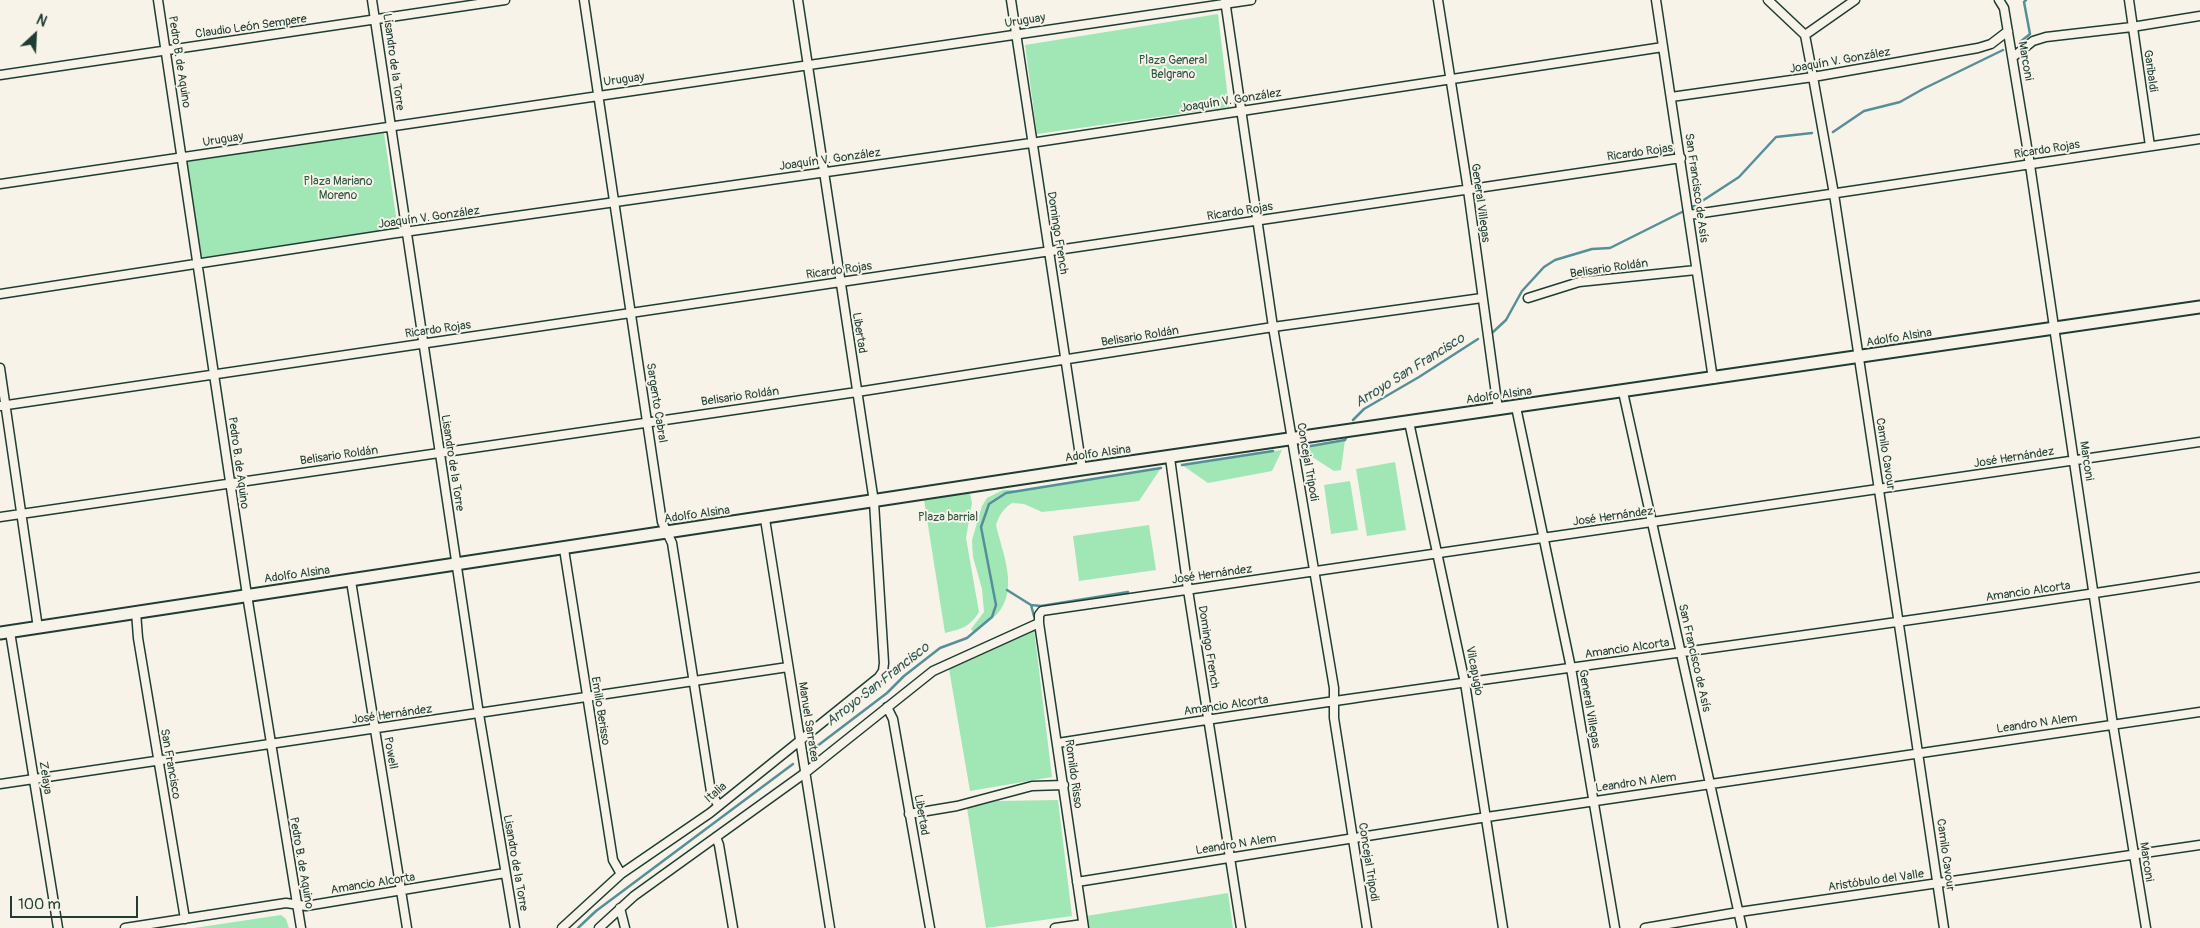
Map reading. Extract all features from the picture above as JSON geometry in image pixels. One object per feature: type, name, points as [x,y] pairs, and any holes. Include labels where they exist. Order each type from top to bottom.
[{"type":"street","name":"Pedro B. de Aquino","points":[[158,0],[247,595],[301,928]]},
{"type":"street","name":"Lisandro de la Torre","points":[[372,0],[422,344],[479,714],[515,928]]},
{"type":"street","name":"Claudio León Sempere","points":[[0,75],[505,0]]},
{"type":"street","name":"Sargento Cabral","points":[[584,0],[662,522],[672,543],[711,792],[718,805]]},
{"type":"street","name":"Libertad","points":[[798,0],[874,502],[883,671]]},
{"type":"street","name":"Domingo French","points":[[1011,0],[1082,470]]},
{"type":"street","name":"Uruguay","points":[[0,184],[1225,2],[1251,0]]},
{"type":"street","name":"General Villegas","points":[[1438,0],[1468,190],[1498,409]]},
{"type":"street","name":"San Francisco de Asís","points":[[1656,0],[1713,379]]},
{"type":"street","points":[[1768,0],[1805,35],[1855,0]]},
{"type":"street","name":"Garibaldi","points":[[2129,0],[2150,146]]},
{"type":"street","name":"Marconi","points":[[2002,1],[2030,165],[2113,725],[2146,928]]},
{"type":"street","name":"Concejal Tripodi","points":[[1225,2],[1273,327],[1334,688],[1334,718],[1367,928]]},
{"type":"street","points":[[2013,57],[2039,39],[2200,16]]},
{"type":"street","name":"Joaquín V. González","points":[[1671,97],[1813,77],[1978,48],[1991,44],[2008,31]]},
{"type":"street","name":"Camilo Cavour","points":[[1805,35],[1834,194],[1944,928]]},
{"type":"street","name":"Joaquín V. González","points":[[0,294],[406,232],[615,204],[1032,143],[1663,48]]},
{"type":"street","name":"Ricardo Rojas","points":[[1689,211],[1834,194],[2200,139]]},
{"type":"street","name":"Ricardo Rojas","points":[[3,405],[1681,158]]},
{"type":"street","name":"Belisario Roldán","points":[[1528,298],[1579,282],[1696,270]]},
{"type":"street","name":"Belisario Roldán","points":[[0,517],[857,392],[1273,327],[1482,298]]},
{"type":"street","name":"Adolfo Alsina","points":[[5,633],[1082,470],[2200,307]]},
{"type":"street","points":[[0,368],[3,405],[22,514],[38,628]]},
{"type":"street","name":"San Francisco de Asís","points":[[1623,392],[1742,928]]},
{"type":"street","name":"General Villegas","points":[[1516,407],[1542,538],[1571,668],[1615,928]]},
{"type":"street","name":"Vilcapugio","points":[[1409,422],[1465,683],[1503,928]]},
{"type":"street","name":"José Hernández","points":[[1039,623],[1039,615],[1047,610],[1315,573],[1542,538],[1652,524],[2200,442]]},
{"type":"street","name":"Domingo French","points":[[1170,458],[1188,590],[1241,928]]},
{"type":"street","name":"Manuel Sarratea","points":[[765,519],[830,928]]},
{"type":"street","name":"Emilio Berisso","points":[[564,549],[613,860],[621,874]]},
{"type":"street","name":"Amancio Alcorta","points":[[1058,743],[1208,719],[2094,594],[2200,576]]},
{"type":"street","name":"Powell","points":[[351,581],[408,928]]},
{"type":"street","name":"San Francisco","points":[[136,612],[138,638],[185,919]]},
{"type":"street","points":[[598,928],[620,908],[805,770],[933,671],[1039,623]]},
{"type":"street","name":"Romildo Risso","points":[[1039,623],[1058,743],[1083,926]]},
{"type":"street","name":"Zelaya","points":[[5,633],[34,780],[58,928]]},
{"type":"street","name":"José Hernández","points":[[0,784],[694,683],[711,678],[788,667]]},
{"type":"street","name":"Italia","points":[[562,928],[621,874],[710,813],[879,677],[883,671]]},
{"type":"street","name":"Libertad","points":[[887,707],[893,719],[930,928]]},
{"type":"street","name":"Leandro N Alem","points":[[1077,882],[1487,817],[2200,712]]},
{"type":"street","points":[[909,814],[957,806],[1032,786],[1064,785]]},
{"type":"street","points":[[716,837],[733,928]]},
{"type":"street","name":"Aristóbulo del Valle","points":[[1645,928],[1739,912],[2200,845]]},
{"type":"street","name":"Amancio Alcorta","points":[[125,928],[286,904],[306,906],[505,873]]},
{"type":"street","points":[[620,908],[626,928]]},
{"type":"street","points":[[1055,928],[1083,926]]},
{"type":"green space","name":"Plaza General Belgrano","points":[[1218,14],[1229,107],[1037,134],[1025,45]]},
{"type":"green space","name":"Plaza Mariano Moreno","points":[[384,133],[398,230],[200,258],[186,161]]},
{"type":"green space","points":[[1345,440],[1341,470],[1334,471],[1306,453],[1305,447]]},
{"type":"green space","points":[[1282,450],[1272,471],[1208,483],[1182,465]]},
{"type":"green space","points":[[1395,462],[1406,530],[1367,536],[1356,469]]},
{"type":"green space","points":[[1161,468],[1139,501],[1042,512],[1024,504],[1012,503],[1007,507],[1000,515],[996,525],[1007,570],[1007,592],[1004,603],[998,613],[974,633],[971,629],[984,612],[982,589],[973,557],[972,540],[982,506],[987,498],[1003,490],[1014,490],[1015,492]]},
{"type":"green space","points":[[1350,481],[1358,530],[1331,534],[1324,485]]},
{"type":"green space","name":"Plaza barrial","points":[[970,493],[972,503],[966,538],[979,612],[965,627],[945,633],[924,500]]},
{"type":"green space","points":[[1149,525],[1156,570],[1079,581],[1073,536]]},
{"type":"green space","points":[[1034,629],[1052,777],[970,791],[949,669],[1016,634],[1028,634]]},
{"type":"green space","points":[[1058,800],[1072,916],[986,928],[967,808],[997,801]]},
{"type":"green space","points":[[1228,893],[1233,928],[1088,928],[1086,916]]},
{"type":"green space","points":[[281,915],[286,919],[289,928],[194,928]]},
{"type":"waterway","name":"Arroyo San Francisco","points":[[2020,42],[2030,34],[2024,2],[2026,0]]},
{"type":"waterway","name":"Arroyo San Francisco","points":[[1833,132],[1864,111],[1900,102],[2003,50]]},
{"type":"waterway","name":"Arroyo San Francisco","points":[[1492,333],[1506,320],[1522,291],[1544,267],[1555,260],[1592,249],[1610,248],[1696,205],[1739,177],[1776,137],[1812,133]]},
{"type":"waterway","name":"Arroyo San Francisco","points":[[1353,420],[1364,409],[1419,377],[1478,339]]},
{"type":"waterway","name":"Arroyo San Francisco","points":[[1305,447],[1345,440],[1346,438]]},
{"type":"waterway","name":"Arroyo San Francisco","points":[[1182,465],[1273,451]]},
{"type":"waterway","name":"Arroyo San Francisco","points":[[808,753],[887,693],[904,676],[940,648],[967,638],[992,617],[996,605],[981,527],[989,504],[1006,493],[1161,468]]},
{"type":"waterway","points":[[1007,590],[1031,605],[1034,616]]},
{"type":"waterway","points":[[1031,605],[1041,606],[1128,592]]},
{"type":"waterway","name":"Arroyo San Francisco","points":[[578,928],[596,911],[793,764]]}]
